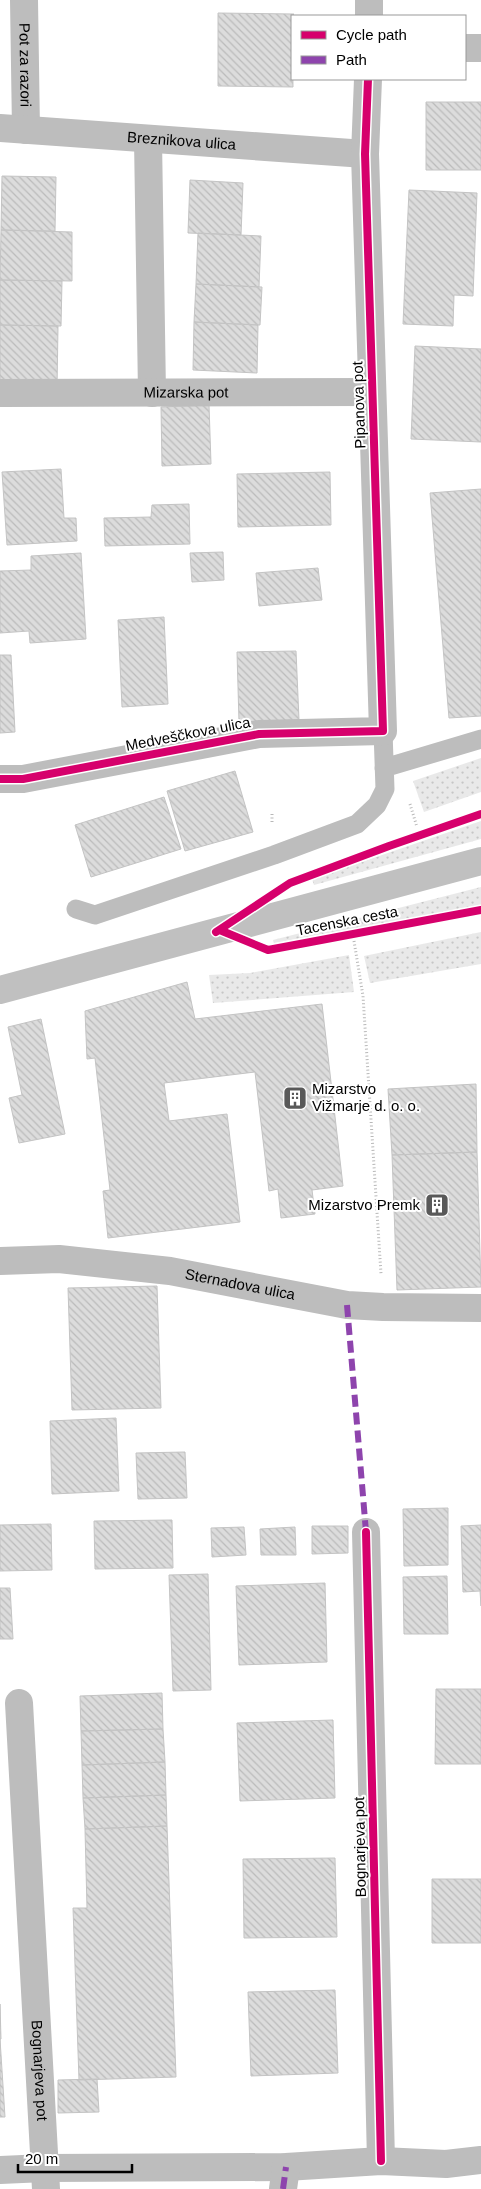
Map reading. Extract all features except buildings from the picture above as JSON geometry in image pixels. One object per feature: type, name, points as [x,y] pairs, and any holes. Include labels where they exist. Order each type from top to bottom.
[{"type":"main road","name":"Tacenska cesta","points":[[0,990],[481,861]]},
{"type":"street","name":"Pot za razori","points":[[13,129],[24,0]]},
{"type":"street","points":[[369,0],[369,15]]},
{"type":"street","points":[[466,48],[481,48]]},
{"type":"street","name":"Pipanova pot","points":[[368,80],[365,154],[383,731]]},
{"type":"street","name":"Breznikova ulica","points":[[13,129],[365,154]]},
{"type":"street","points":[[148,140],[152,393]]},
{"type":"street","name":"Mizarska pot","points":[[0,393],[372,392]]},
{"type":"street","name":"Medveščkova ulica","points":[[0,780],[23,779],[259,734],[383,731]]},
{"type":"street","name":"Sternadova ulica","points":[[0,1261],[60,1259],[161,1270],[347,1304],[383,1307],[481,1308]]},
{"type":"street","name":"Bognarjeva pot","points":[[366,1532],[380,2161]]},
{"type":"street","name":"Bognarjeva pot","points":[[19,1703],[45,2178]]},
{"type":"street","points":[[0,2170],[45,2178],[284,2178],[380,2161],[446,2164],[481,2160]]},
{"type":"lane","points":[[76,909],[95,915],[274,855],[357,824],[377,805],[385,789],[383,731]]},
{"type":"lane","points":[[384,768],[481,739]]},
{"type":"path","points":[[355,938],[363,996],[383,1307]]},
{"type":"shaded area","points":[[481,758],[481,792],[424,812],[413,781]]},
{"type":"shaded area","points":[[481,821],[481,839],[314,885],[312,879]]},
{"type":"shaded area","points":[[481,887],[481,905],[274,943],[273,940]]},
{"type":"shaded area","points":[[481,932],[481,964],[370,983],[364,956]]},
{"type":"shaded area","points":[[349,955],[354,992],[213,1003],[209,975],[250,973]]},
{"type":"marked path","points":[[347,1305],[366,1532]]},
{"type":"marked path","points":[[283,2189],[286,2167]]},
{"type":"cycle path","points":[[0,779],[23,779],[259,734],[383,731],[365,154],[368,80]]},
{"type":"cycle path","points":[[216,932],[290,883],[481,814]]},
{"type":"cycle path","points":[[222,931],[268,950],[481,910]]},
{"type":"cycle path","points":[[366,1532],[381,2161]]},
{"type":"place","name":"Mizarstvo Vižmarje d. o. o.","points":[[295,1098]]},
{"type":"place","name":"Mizarstvo Premk","points":[[437,1205]]}]
